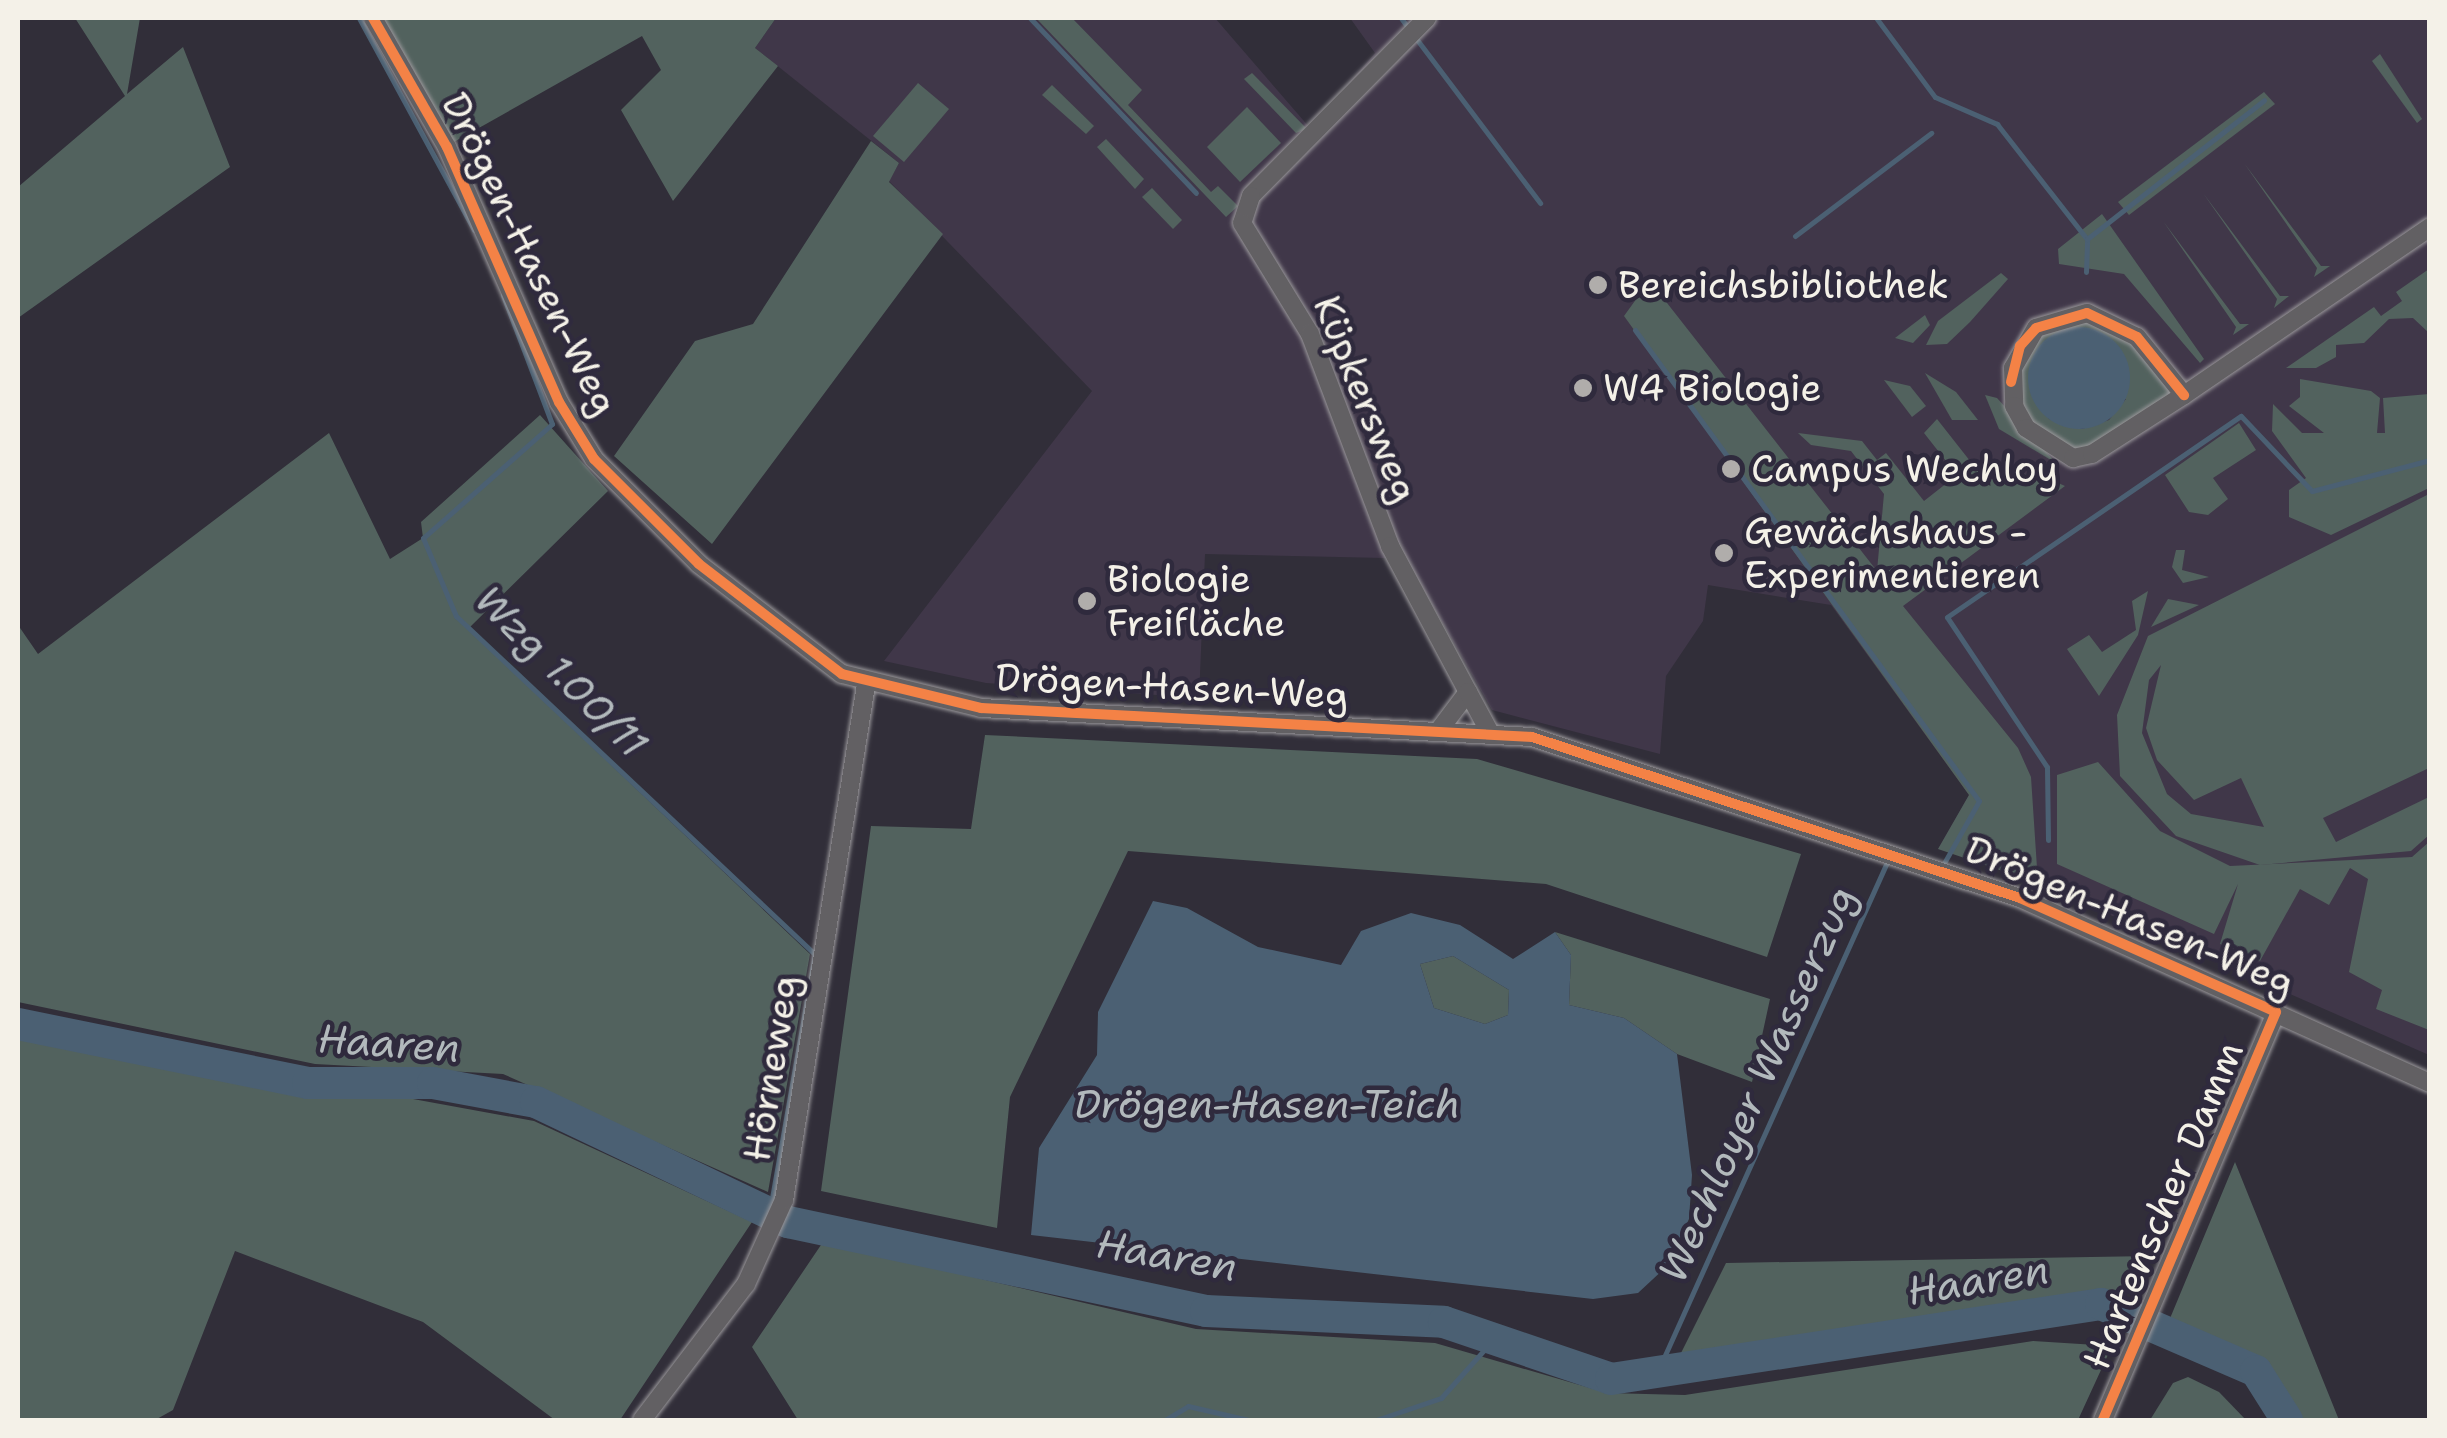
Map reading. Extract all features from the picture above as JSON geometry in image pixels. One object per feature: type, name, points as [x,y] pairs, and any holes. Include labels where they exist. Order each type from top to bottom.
[{"type":"street","name":"Drögen-Hasen-Weg","points":[[373,18],[447,148],[559,402],[594,459],[699,564],[866,685],[981,708],[1489,731],[1574,748],[2020,898],[2430,1084]]},
{"type":"street","name":"Küpkersweg","points":[[1427,18],[1251,196],[1242,223],[1310,334],[1390,546],[1489,731]]},
{"type":"street","points":[[2184,395],[2138,337],[2088,313],[2036,328],[2012,368],[2014,406],[2026,428],[2073,458],[2184,395],[2430,227]]},
{"type":"street","name":"Hörneweg","points":[[642,1420],[746,1284],[784,1200],[866,685]]},
{"type":"street","points":[[1440,729],[1468,692]]},
{"type":"street","name":"Hartenscher Damm","points":[[2103,1420],[2136,1351],[2276,1012]]},
{"type":"shaded area","points":[[75,18],[140,18],[127,94],[183,47],[230,167],[18,318],[18,187],[125,96]]},
{"type":"shaded area","points":[[383,18],[776,18],[755,48],[778,66],[673,201],[621,110],[661,70],[642,36],[454,142]]},
{"type":"shaded area","name":"Campus Wechloy","points":[[776,18],[1215,18],[1310,128],[1375,53],[1350,18],[2429,18],[2429,1055],[1999,866],[1938,849],[1969,795],[1831,605],[1708,585],[1703,621],[1666,676],[1660,754],[1492,710],[1400,548],[1385,558],[1205,554],[1199,698],[986,683],[884,661],[1092,391],[889,181],[899,163],[755,48]]},
{"type":"shaded area","points":[[1036,18],[1072,18],[1142,90],[1128,105],[1211,192],[1218,186],[1238,206],[1226,217]]},
{"type":"shaded area","points":[[2380,54],[2422,119],[2417,123],[2372,61]]},
{"type":"shaded area","points":[[1252,73],[1307,129],[1296,133],[1244,79]]},
{"type":"shaded area","points":[[918,83],[949,109],[904,162],[873,136]]},
{"type":"shaded area","points":[[1052,85],[1094,126],[1086,134],[1042,95]]},
{"type":"shaded area","points":[[2264,92],[2275,104],[2129,215],[2118,202]]},
{"type":"shaded area","points":[[1247,107],[1281,143],[1240,182],[1207,147]]},
{"type":"shaded area","points":[[1106,139],[1144,179],[1135,189],[1097,147]]},
{"type":"shaded area","points":[[871,141],[899,163],[889,182],[943,234],[712,544],[614,456],[695,341],[753,324]]},
{"type":"shaded area","points":[[2244,163],[2321,266],[2330,266],[2314,277],[2317,268]]},
{"type":"shaded area","points":[[1152,188],[1182,220],[1173,229],[1142,197]]},
{"type":"shaded area","points":[[2203,193],[2280,296],[2289,296],[2274,308],[2277,299]]},
{"type":"shaded area","points":[[2102,214],[2204,359],[2200,363],[2124,274],[2059,264],[2058,249]]},
{"type":"shaded area","points":[[2163,221],[2240,324],[2249,324],[2233,335],[2236,327]]},
{"type":"shaded area","points":[[2429,269],[2429,333],[2413,318],[2389,319],[2364,343],[2336,345],[2336,357],[2316,368],[2286,368],[2374,307],[2381,316],[2402,301],[2396,292]]},
{"type":"shaded area","points":[[2001,273],[2008,279],[1970,322],[1947,344],[1926,345],[1938,321]]},
{"type":"shaded area","points":[[1660,294],[1877,571],[1884,494],[1851,451],[1811,445],[1798,433],[1862,441],[1877,460],[1886,453],[1924,501],[1957,475],[1924,433],[1937,419],[1985,480],[2036,473],[2065,486],[1903,606],[2018,748],[2031,777],[2038,883],[1938,849],[1969,795],[1624,316],[1637,298]]},
{"type":"shaded area","points":[[1925,315],[1930,325],[1913,343],[1895,338]]},
{"type":"shaded area","points":[[2061,316],[2117,320],[2184,395],[2073,458],[2014,406],[2020,346]],"holes":[[[2030,391],[2126,399],[2109,420],[2082,429],[2049,419]]]},
{"type":"shaded area","points":[[1925,373],[1956,392],[1978,420],[1952,420]]},
{"type":"shaded area","points":[[2300,379],[2371,391],[2380,398],[2377,433],[2385,433],[2383,398],[2429,394],[2429,488],[2331,535],[2289,517],[2289,490],[2306,478],[2272,431],[2273,404],[2302,433],[2324,433],[2289,406],[2300,397]]},
{"type":"shaded area","points":[[1884,380],[1910,386],[1926,406],[1912,417]]},
{"type":"shaded area","points":[[1985,395],[1997,398],[2056,463],[1999,429]]},
{"type":"shaded area","points":[[540,415],[608,491],[468,629],[810,954],[768,1192],[503,1074],[315,1064],[18,1002],[18,625],[38,654],[329,433],[390,559],[423,538],[421,522]]},
{"type":"shaded area","points":[[2239,423],[2256,450],[2213,478],[2228,499],[2208,515],[2189,512],[2165,475]]},
{"type":"shaded area","points":[[2429,494],[2429,768],[2323,818],[2336,842],[2429,797],[2429,835],[2411,851],[2260,865],[2176,836],[2120,776],[2117,715],[2148,636]],"holes":[[[2161,665],[2146,728],[2157,760],[2194,800],[2241,778],[2264,827],[2191,814],[2167,794],[2142,733],[2149,680]]]},
{"type":"shaded area","points":[[2176,550],[2185,550],[2182,570],[2209,577],[2183,583],[2172,567]]},
{"type":"shaded area","points":[[2148,591],[2138,635],[2099,696],[2067,649],[2089,635],[2102,652],[2136,630],[2132,601]]},
{"type":"shaded area","points":[[2168,599],[2199,605],[2151,627]]},
{"type":"shaded area","points":[[985,735],[1477,759],[1801,854],[1767,957],[1546,884],[1128,851],[1010,1097],[997,1228],[821,1191],[871,826],[971,829]]},
{"type":"shaded area","points":[[2098,762],[2160,831],[2230,866],[2412,857],[2429,842],[2429,1030],[2376,1009],[2382,990],[2349,972],[2368,879],[2350,868],[2329,905],[2300,889],[2260,961],[2220,944],[2238,884],[2214,934],[2057,864],[2057,775]]},
{"type":"shaded area","points":[[1555,932],[1770,999],[1752,1082],[1677,1054],[1624,1018],[1569,1005],[1571,955]]},
{"type":"shaded area","points":[[1453,956],[1509,990],[1508,1015],[1485,1024],[1434,1008],[1420,964]]},
{"type":"shaded area","points":[[18,1034],[298,1094],[413,1099],[534,1121],[752,1222],[620,1420],[555,1420],[423,1322],[235,1251],[173,1410],[155,1420],[18,1420]]},
{"type":"shaded area","points":[[2235,1162],[2339,1420],[2287,1420],[2256,1371],[2166,1328]]},
{"type":"shaded area","points":[[823,1242],[1196,1329],[1435,1343],[1607,1393],[1685,1395],[2033,1341],[2112,1346],[2078,1420],[798,1420],[752,1347]]},
{"type":"shaded area","points":[[2150,1256],[2123,1299],[2078,1293],[1676,1363],[1726,1263]]},
{"type":"shaded area","points":[[2188,1377],[2219,1392],[2246,1420],[2150,1420],[2173,1383]]},
{"type":"water","points":[[2079,327],[2098,331],[2115,342],[2126,359],[2130,378],[2126,397],[2115,414],[2098,425],[2079,429],[2060,425],[2043,414],[2032,397],[2028,378],[2032,359],[2043,342],[2060,331]]},
{"type":"water","name":"Drögen-Hasen-Teich","points":[[1153,901],[1187,908],[1258,947],[1341,965],[1361,931],[1411,913],[1460,925],[1513,959],[1555,932],[1571,955],[1569,1005],[1624,1018],[1677,1054],[1692,1175],[1689,1219],[1666,1267],[1638,1293],[1593,1299],[1031,1235],[1039,1148],[1097,1055],[1098,1012]],"holes":[[[1453,956],[1509,990],[1508,1015],[1485,1024],[1434,1008],[1420,964]]]},
{"type":"waterway","name":"Wzg 1.00/11","points":[[359,18],[474,230]]},
{"type":"waterway","points":[[1030,18],[1196,193]]},
{"type":"waterway","name":"Wechloyer Wasserzug","points":[[1401,18],[1406,25]]},
{"type":"waterway","points":[[1877,19],[1935,97],[1997,124],[2087,239]]},
{"type":"waterway","name":"Wechloyer Wasserzug","points":[[1415,37],[1540,203]]},
{"type":"waterway","points":[[2086,272],[2087,239],[2264,100]]},
{"type":"waterway","points":[[1795,236],[1931,133]]},
{"type":"waterway","name":"Wzg 1.00/11","points":[[503,295],[552,424],[423,538],[456,616],[815,954],[770,1209]]},
{"type":"waterway","name":"Wechloyer Wasserzug","points":[[1635,330],[1979,801],[1944,863]]},
{"type":"waterway","points":[[2048,840],[2047,767],[1947,617],[2241,416],[2312,491],[2430,460]]},
{"type":"waterway","name":"Wechloyer Wasserzug","points":[[1656,1375],[1888,860]]},
{"type":"waterway","name":"Haaren","points":[[18,1024],[308,1083],[433,1083],[536,1102],[788,1222],[1206,1311],[1444,1322],[1611,1379],[2101,1304],[2256,1371],[2287,1420]]},
{"type":"waterway","points":[[1376,1420],[1441,1398],[1494,1339]]},
{"type":"waterway","points":[[1165,1420],[1188,1406],[1248,1420]]},
{"type":"cycle path","points":[[373,18],[447,147],[559,402],[594,459],[699,564],[842,674],[981,708],[1532,737],[2020,898],[2276,1012],[2103,1420]]},
{"type":"cycle path","points":[[2011,382],[2020,346],[2036,328],[2087,313],[2137,337],[2184,395]]},
{"type":"place","name":"Bereichsbibliothek","points":[[1598,285]]},
{"type":"place","name":"W4 Biologie","points":[[1583,388]]},
{"type":"place","name":"Campus Wechloy","points":[[1731,469]]},
{"type":"place","name":"Gewächshaus - Experimentieren","points":[[1724,553]]},
{"type":"place","name":"Biologie Freifläche","points":[[1087,601]]}]
